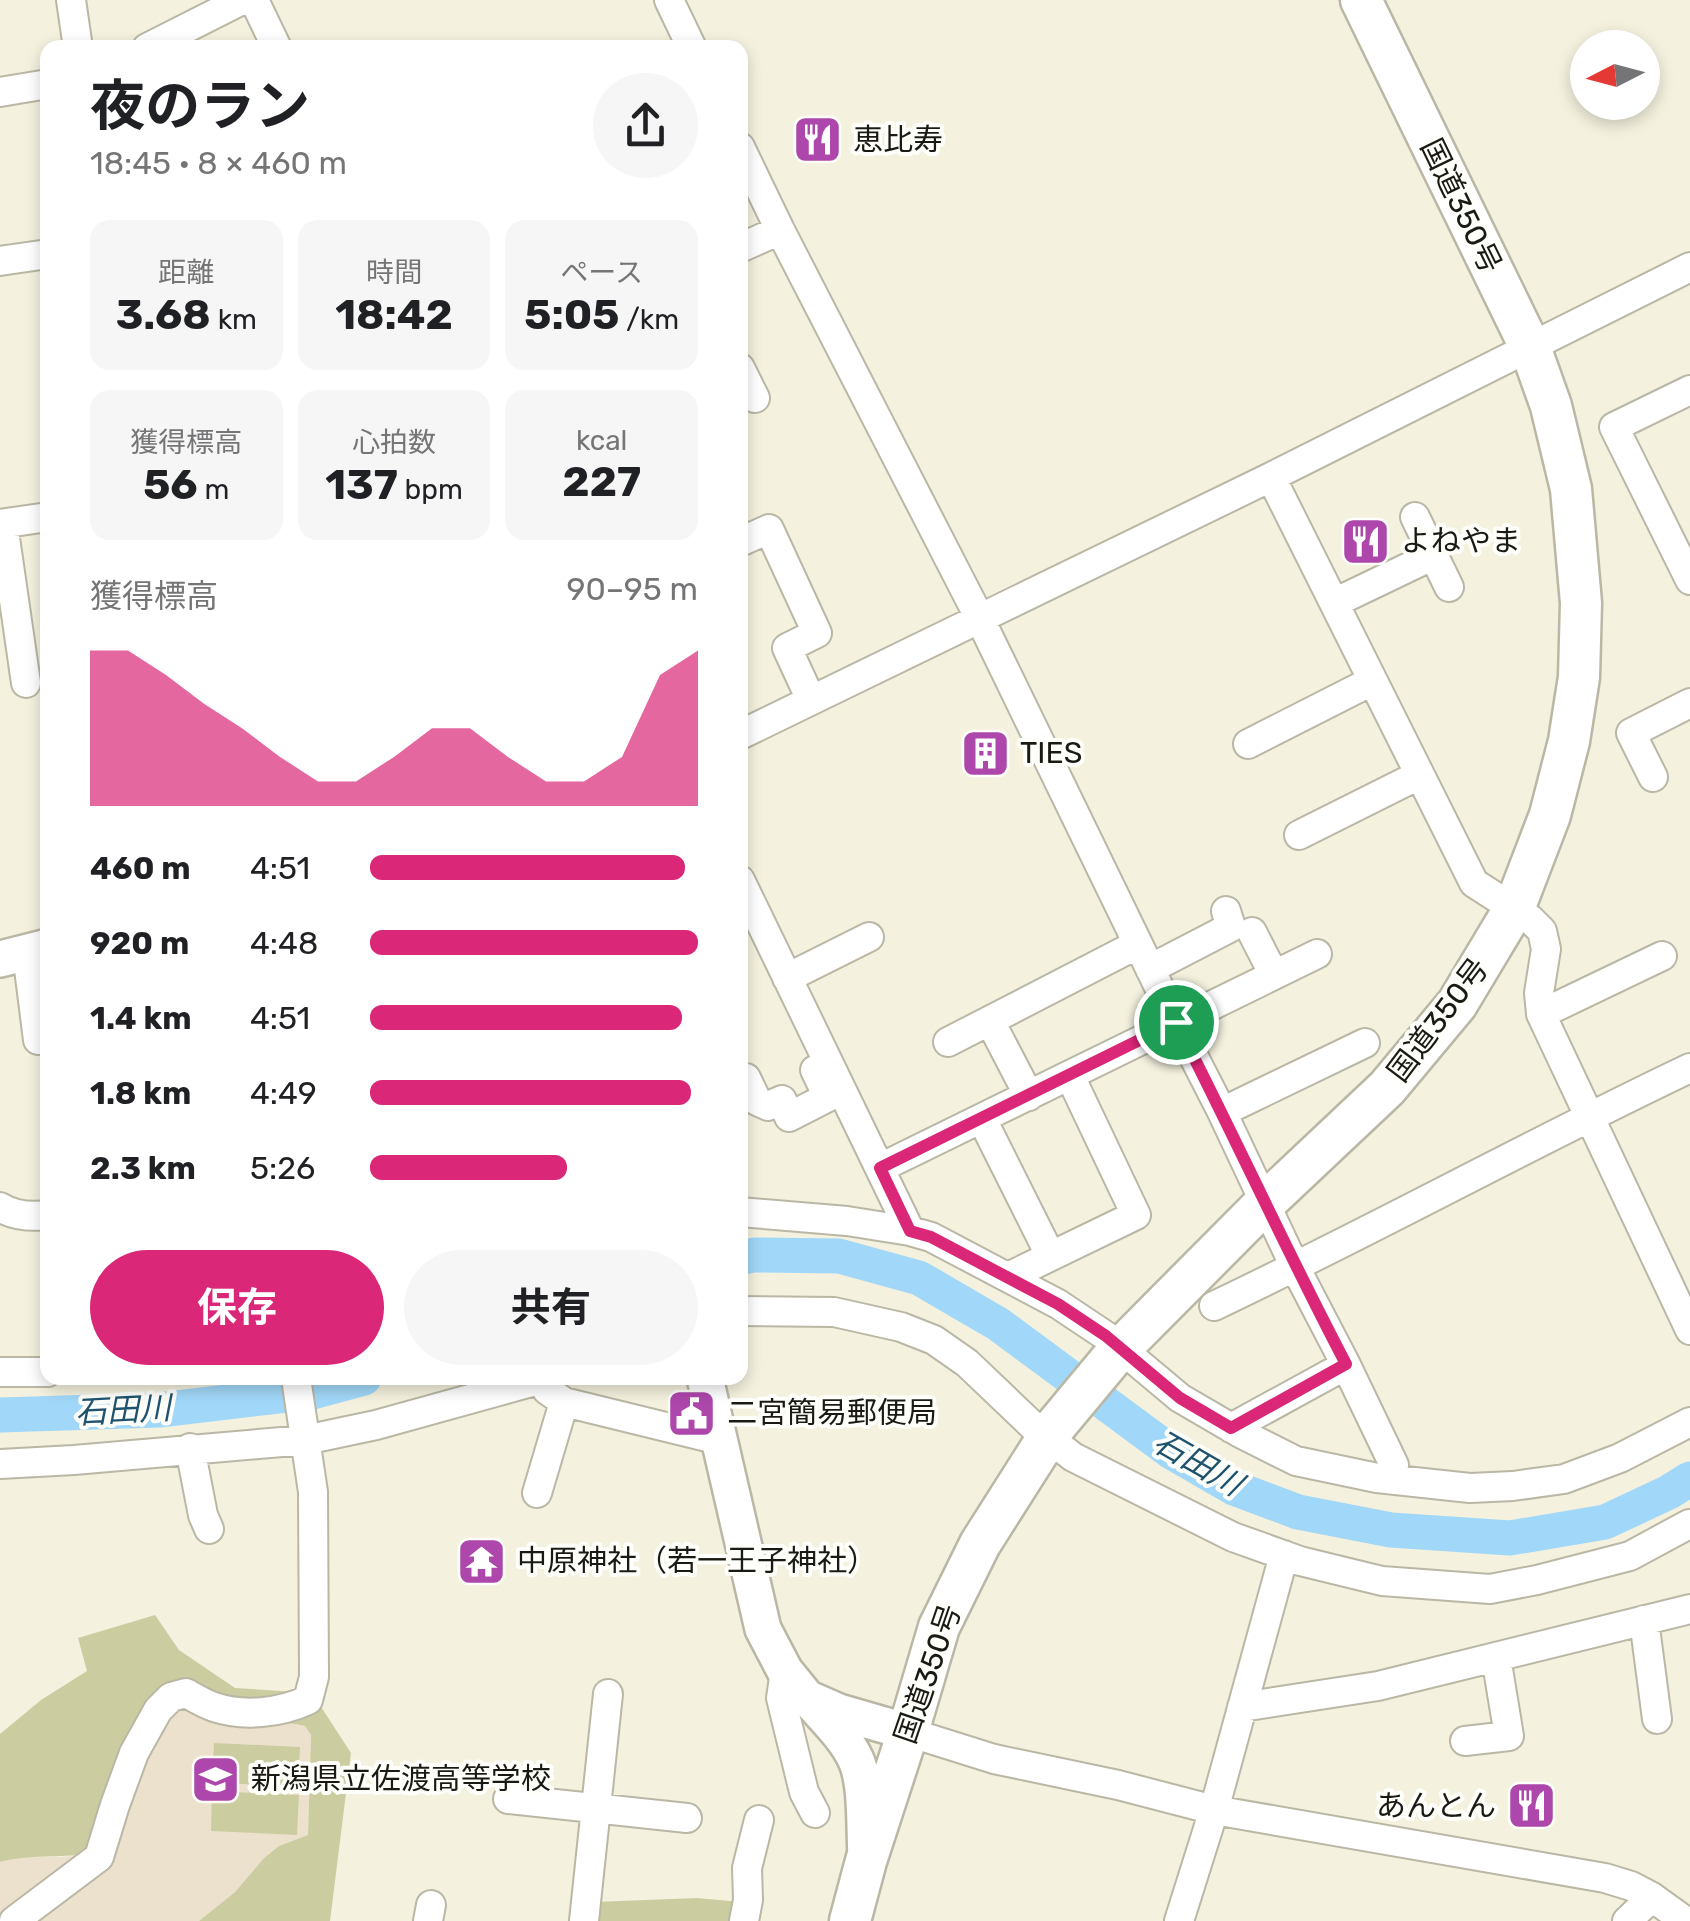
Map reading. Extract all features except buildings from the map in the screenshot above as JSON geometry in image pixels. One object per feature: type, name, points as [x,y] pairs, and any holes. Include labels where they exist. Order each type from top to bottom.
[{"type":"highway","name":"国道350号","points":[[850,1921],[939,1627],[980,1544],[1050,1434],[1119,1350],[1266,1202],[1388,1088],[1457,1004],[1514,910],[1550,815],[1579,677],[1581,603],[1572,489],[1530,347],[1360,0]]},
{"type":"main road","points":[[707,1385],[763,1629],[785,1670],[856,1760],[866,1861]]},
{"type":"main road","points":[[808,1698],[838,1712],[908,1732]]},
{"type":"street","points":[[70,0],[77,40]]},
{"type":"street","points":[[161,40],[242,0]]},
{"type":"street","points":[[254,0],[273,40]]},
{"type":"street","points":[[669,0],[688,40]]},
{"type":"street","points":[[0,92],[40,85]]},
{"type":"street","points":[[748,164],[979,617],[1394,1465]]},
{"type":"street","points":[[748,244],[780,230]]},
{"type":"street","points":[[0,261],[40,255]]},
{"type":"street","points":[[748,731],[1271,477],[1690,267]]},
{"type":"street","points":[[748,385],[754,398]]},
{"type":"street","points":[[1690,390],[1614,426],[1690,580]]},
{"type":"street","points":[[1271,477],[1474,883],[1542,931],[1546,949],[1539,994],[1541,1014],[1686,1323]]},
{"type":"street","points":[[1415,517],[1449,586]]},
{"type":"street","points":[[26,683],[2,524],[40,519]]},
{"type":"street","points":[[748,538],[768,529],[817,633],[788,648],[812,700]]},
{"type":"street","points":[[1334,604],[1434,555]]},
{"type":"street","points":[[1248,744],[1372,681]]},
{"type":"street","points":[[1654,777],[1632,733],[1690,703]]},
{"type":"street","points":[[1299,835],[1419,774]]},
{"type":"street","points":[[748,896],[910,1231]]},
{"type":"street","points":[[948,1042],[1144,957],[1230,927],[1226,911]]},
{"type":"street","points":[[1252,932],[1274,975]]},
{"type":"street","points":[[788,978],[869,937]]},
{"type":"street","points":[[25,953],[40,1040]]},
{"type":"street","points":[[880,1168],[1317,954]]},
{"type":"street","points":[[1541,1014],[1662,956]]},
{"type":"street","points":[[990,1021],[1029,1096]]},
{"type":"street","points":[[748,1082],[757,1100],[768,1106],[782,1100],[789,1117],[828,1097],[797,1032]]},
{"type":"street","points":[[1222,1112],[1365,1043]]},
{"type":"street","points":[[1214,1306],[1690,1068]]},
{"type":"street","points":[[1008,1277],[1136,1215],[1070,1076]]},
{"type":"street","points":[[982,1119],[1050,1255]]},
{"type":"street","points":[[748,1213],[847,1221],[931,1237],[1058,1304],[1180,1398],[1296,1461],[1377,1478],[1470,1488],[1513,1486],[1564,1478],[1620,1458],[1690,1422]]},
{"type":"street","points":[[3,1217],[40,1216]]},
{"type":"street","points":[[748,1311],[834,1312],[900,1327],[934,1340],[967,1363],[1072,1457],[1233,1536],[1284,1555],[1382,1580],[1490,1590],[1630,1556],[1690,1525]]},
{"type":"street","points":[[1231,1428],[1346,1364]]},
{"type":"street","points":[[0,1372],[40,1372]]},
{"type":"street","points":[[14,1921],[98,1857],[134,1753],[158,1710],[171,1697],[186,1694],[214,1707],[253,1714],[294,1707],[308,1700],[314,1677],[312,1492],[297,1385]]},
{"type":"street","points":[[0,1464],[190,1448],[376,1425],[517,1385]]},
{"type":"street","points":[[545,1385],[564,1402],[719,1440]]},
{"type":"street","points":[[537,1493],[564,1402]]},
{"type":"street","points":[[190,1448],[208,1529]]},
{"type":"street","points":[[1179,1921],[1214,1810],[1284,1555]]},
{"type":"street","points":[[1242,1707],[1378,1686],[1690,1609]]},
{"type":"street","points":[[1644,1620],[1657,1719]]},
{"type":"street","points":[[1465,1742],[1509,1736],[1496,1657]]},
{"type":"street","points":[[785,1670],[781,1698],[804,1792],[815,1813]]},
{"type":"street","points":[[584,1921],[608,1694]]},
{"type":"street","points":[[908,1732],[994,1759],[1214,1810],[1592,1875],[1652,1896],[1685,1921]]},
{"type":"street","points":[[508,1799],[687,1818]]},
{"type":"street","points":[[744,1921],[747,1868],[759,1820]]},
{"type":"street","points":[[1627,1921],[1652,1896]]},
{"type":"shaded area","name":"新潟県立佐渡高等学校","points":[[183,1681],[204,1687],[225,1705],[247,1715],[305,1726],[311,1735],[308,1835],[279,1846],[235,1892],[199,1921],[0,1921],[0,1862],[19,1857],[88,1855]]},
{"type":"green space","points":[[155,1615],[179,1650],[235,1688],[312,1693],[351,1753],[330,1921],[199,1921],[235,1892],[279,1846],[308,1835],[311,1735],[305,1726],[247,1715],[225,1705],[204,1687],[183,1681],[89,1854],[0,1862],[0,1734],[41,1700],[87,1671],[78,1638]]},
{"type":"green space","points":[[214,1743],[300,1747],[298,1786],[212,1783]]},
{"type":"green space","points":[[212,1791],[299,1795],[297,1835],[211,1831]]},
{"type":"green space","points":[[697,1898],[741,1902],[737,1921],[592,1921],[594,1902]]},
{"type":"waterway","name":"石田川","points":[[748,1256],[839,1256],[919,1278],[998,1324],[1170,1451],[1234,1488],[1298,1512],[1391,1530],[1510,1538],[1605,1522],[1690,1479]]},
{"type":"waterway","name":"石田川","points":[[0,1415],[159,1410],[312,1392],[338,1385]]},
{"type":"place","name":"恵比寿","points":[[818,140]]},
{"type":"place","name":"よねやま","points":[[1366,541]]},
{"type":"place","name":"TIES","points":[[985,753]]},
{"type":"place","name":"二宮簡易郵便局","points":[[692,1413]]},
{"type":"place","name":"中原神社（若一王子神社）","points":[[482,1561]]},
{"type":"place","name":"新潟県立佐渡高等学校","points":[[216,1779]]},
{"type":"place","name":"あんとん","points":[[1531,1806]]},
{"type":"route","points":[[1176,1022],[1346,1364],[1231,1428],[1180,1398],[1106,1336],[1058,1304],[931,1237],[910,1231],[880,1168],[1176,1022]]}]
